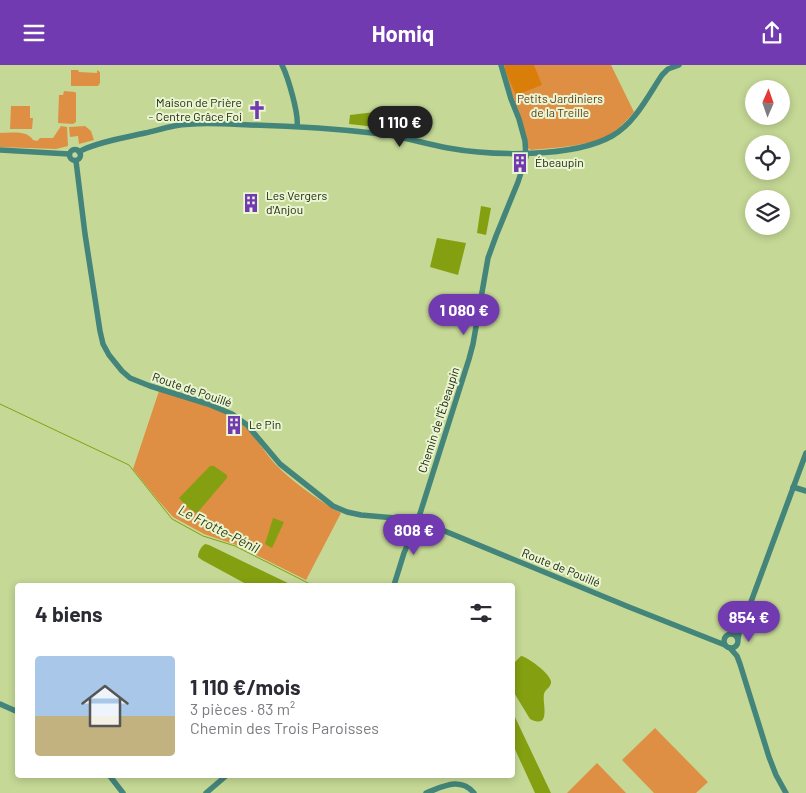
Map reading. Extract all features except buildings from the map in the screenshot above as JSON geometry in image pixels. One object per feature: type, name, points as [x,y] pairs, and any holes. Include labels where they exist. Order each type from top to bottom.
[{"type":"street","points":[[282,65],[294,104],[297,126]]},
{"type":"street","points":[[500,65],[519,119],[525,141],[526,154]]},
{"type":"street","points":[[79,152],[110,141],[182,125],[199,124],[297,126],[383,135],[469,151],[526,154],[575,148],[615,135],[631,121],[667,67],[679,65]]},
{"type":"street","points":[[0,150],[70,154],[73,150],[79,152]]},
{"type":"street","points":[[70,154],[71,159],[76,161],[80,157],[79,152]]},
{"type":"street","name":"Chemin de l'Ébeaupin","points":[[395,583],[404,553],[418,520],[469,359],[488,258],[518,182],[526,154]]},
{"type":"street","name":"Route de Pouillé","points":[[76,161],[84,234],[103,344],[109,355],[130,378],[208,404],[232,415],[246,425],[280,465],[333,506],[360,515],[418,520],[629,607],[726,644]]},
{"type":"street","points":[[737,656],[740,629],[806,453]]},
{"type":"street","points":[[794,487],[806,491]]},
{"type":"street","points":[[726,644],[728,635],[740,629]]},
{"type":"street","points":[[733,634],[738,642]]},
{"type":"street","points":[[726,644],[734,648],[738,642]]},
{"type":"street","points":[[726,644],[737,656],[745,676],[769,757],[786,793]]},
{"type":"street","points":[[0,704],[15,711]]},
{"type":"street","points":[[111,778],[123,793]]},
{"type":"street","points":[[206,793],[224,778]]},
{"type":"street","points":[[426,793],[449,784],[460,784],[474,793]]},
{"type":"green space","name":"Petits Jardiniers de la Treille","points":[[532,65],[611,65],[634,112],[617,129],[603,138],[572,146],[531,150],[528,148],[521,119],[506,76]]},
{"type":"green space","points":[[71,70],[97,73],[97,70],[100,72],[100,83],[98,86],[71,86]]},
{"type":"green space","points":[[64,91],[76,93],[76,122],[73,124],[58,123],[59,95],[63,95]]},
{"type":"green space","points":[[11,106],[30,106],[30,118],[33,118],[32,129],[10,129]]},
{"type":"green space","points":[[61,126],[67,127],[68,146],[56,149],[0,147],[0,133],[23,133],[37,141],[40,138],[53,138]]},
{"type":"green space","points":[[85,126],[91,131],[94,140],[79,144],[78,136],[70,137],[69,127]]},
{"type":"green space","points":[[159,391],[211,407],[238,421],[249,431],[271,460],[298,485],[341,513],[306,580],[236,545],[204,534],[173,517],[133,469]]},
{"type":"green space","points":[[655,728],[708,782],[696,793],[654,793],[622,760]]},
{"type":"green space","points":[[597,763],[626,793],[567,793]]},
{"type":"shaded area","points":[[504,65],[534,65],[542,85],[516,95]]},
{"type":"shaded area","points":[[392,110],[394,112],[393,129],[349,124],[350,115]]},
{"type":"shaded area","points":[[481,206],[491,208],[486,235],[477,233]]},
{"type":"shaded area","points":[[437,238],[466,243],[458,275],[430,267]]},
{"type":"shaded area","points":[[210,466],[214,466],[227,475],[227,478],[196,513],[179,498]]},
{"type":"shaded area","points":[[273,518],[284,522],[272,548],[265,544]]},
{"type":"shaded area","points":[[205,544],[209,545],[288,583],[244,583],[198,557]]},
{"type":"shaded area","points":[[521,656],[528,659],[538,666],[551,681],[544,694],[544,718],[541,721],[530,719],[515,694],[515,662]]},
{"type":"shaded area","points":[[515,716],[551,793],[535,793],[515,749]]},
{"type":"waterway","name":"Le Frotte-Pénil","points":[[0,404],[129,465],[172,519],[203,536],[235,546],[308,583]]},
{"type":"place","name":"Maison de Prière - Centre Grâce Foi","points":[[257,110]]},
{"type":"place","name":"Ébeaupin","points":[[520,163]]},
{"type":"place","name":"Les Vergers d'Anjou","points":[[251,203]]},
{"type":"place","name":"Le Pin","points":[[234,425]]}]
